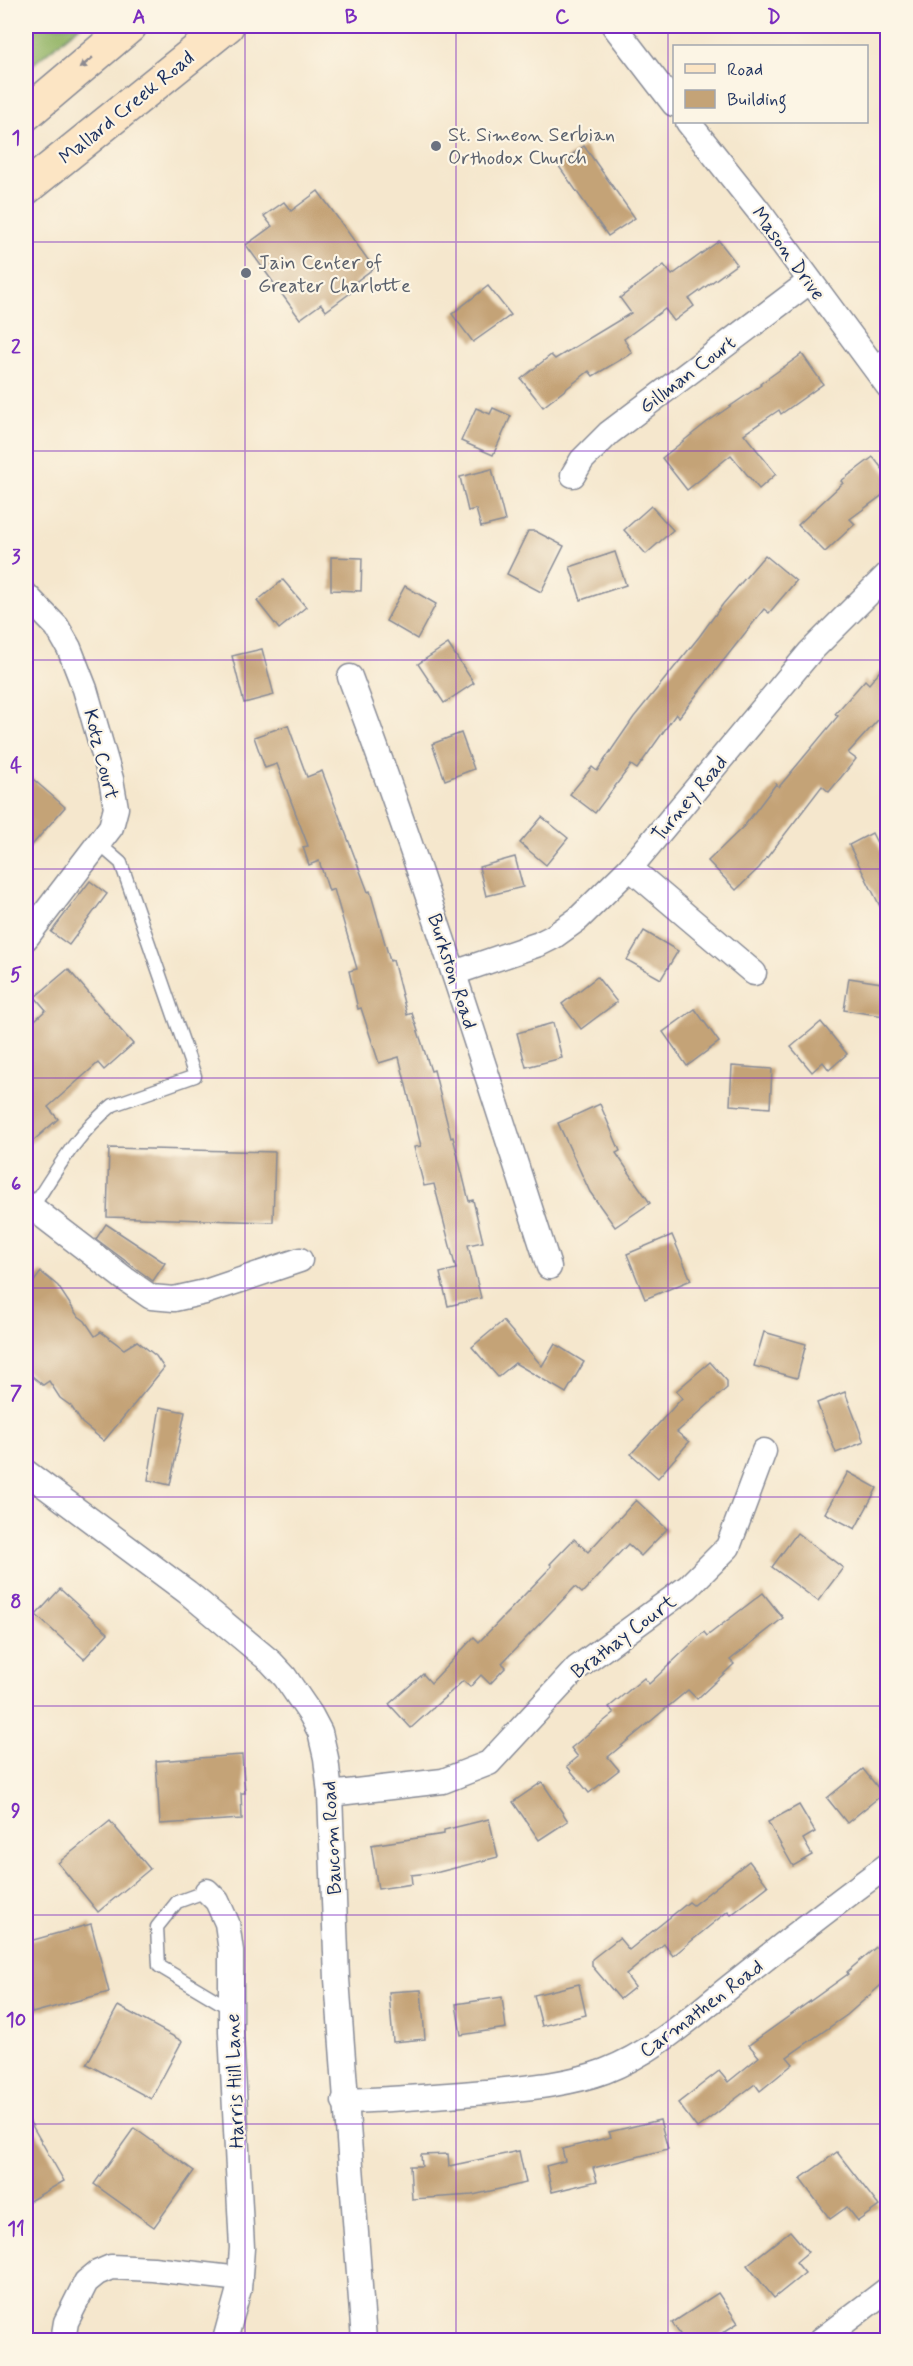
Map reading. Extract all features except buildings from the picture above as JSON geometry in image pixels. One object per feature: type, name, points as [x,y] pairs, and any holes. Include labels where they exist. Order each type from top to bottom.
[{"type":"main road","points":[[26,114],[130,26]]},
{"type":"main road","name":"Mallard Creek Road","points":[[26,188],[227,26]]},
{"type":"street","points":[[615,26],[673,101]]},
{"type":"street","name":"Mason Drive","points":[[689,123],[758,210],[809,282],[880,358],[888,386]]},
{"type":"street","name":"Gillman Court","points":[[573,475],[582,460],[609,432],[809,282]]},
{"type":"street","name":"Turney Road","points":[[454,973],[508,956],[553,937],[578,919],[630,868],[810,652],[888,574]]},
{"type":"street","name":"Kotz Court","points":[[26,595],[57,627],[69,648],[85,688],[111,779],[116,808],[111,827],[26,938]]},
{"type":"street","name":"Burkston Road","points":[[350,677],[387,774],[549,1267]]},
{"type":"street","points":[[630,868],[754,973]]},
{"type":"street","points":[[29,1206],[124,1279],[151,1296],[174,1299],[205,1292],[300,1260]]},
{"type":"street","name":"Brathay Court","points":[[330,1794],[443,1781],[489,1763],[577,1668],[688,1587],[728,1547],[764,1451]]},
{"type":"street","name":"Baucom Road","points":[[26,1472],[187,1592],[271,1662],[292,1687],[320,1732],[327,1758],[330,1794],[344,2101],[364,2340]]},
{"type":"street","name":"Carmathen Road","points":[[344,2101],[400,2100],[530,2088],[573,2081],[604,2071],[636,2057],[669,2035],[888,1865]]},
{"type":"street","name":"Harris Hill Lane","points":[[207,1891],[218,1900],[226,1923],[231,1951],[231,2009],[242,2248],[240,2278],[225,2340]]},
{"type":"street","points":[[63,2340],[66,2322],[86,2282],[97,2273],[111,2267],[153,2268],[240,2278]]},
{"type":"street","points":[[821,2340],[888,2289]]},
{"type":"lane","points":[[29,1206],[60,1162],[102,1113],[113,1105],[195,1076],[121,863],[98,843]]},
{"type":"lane","points":[[207,1891],[177,1902],[157,1928],[159,1966],[231,2009]]},
{"type":"green space","points":[[26,26],[80,26],[32,65],[26,44]]},
{"type":"place","name":"St. Simeon Serbian Orthodox Church","points":[[436,146]]},
{"type":"place","name":"Jain Center of Greater Charlotte","points":[[246,273]]}]
